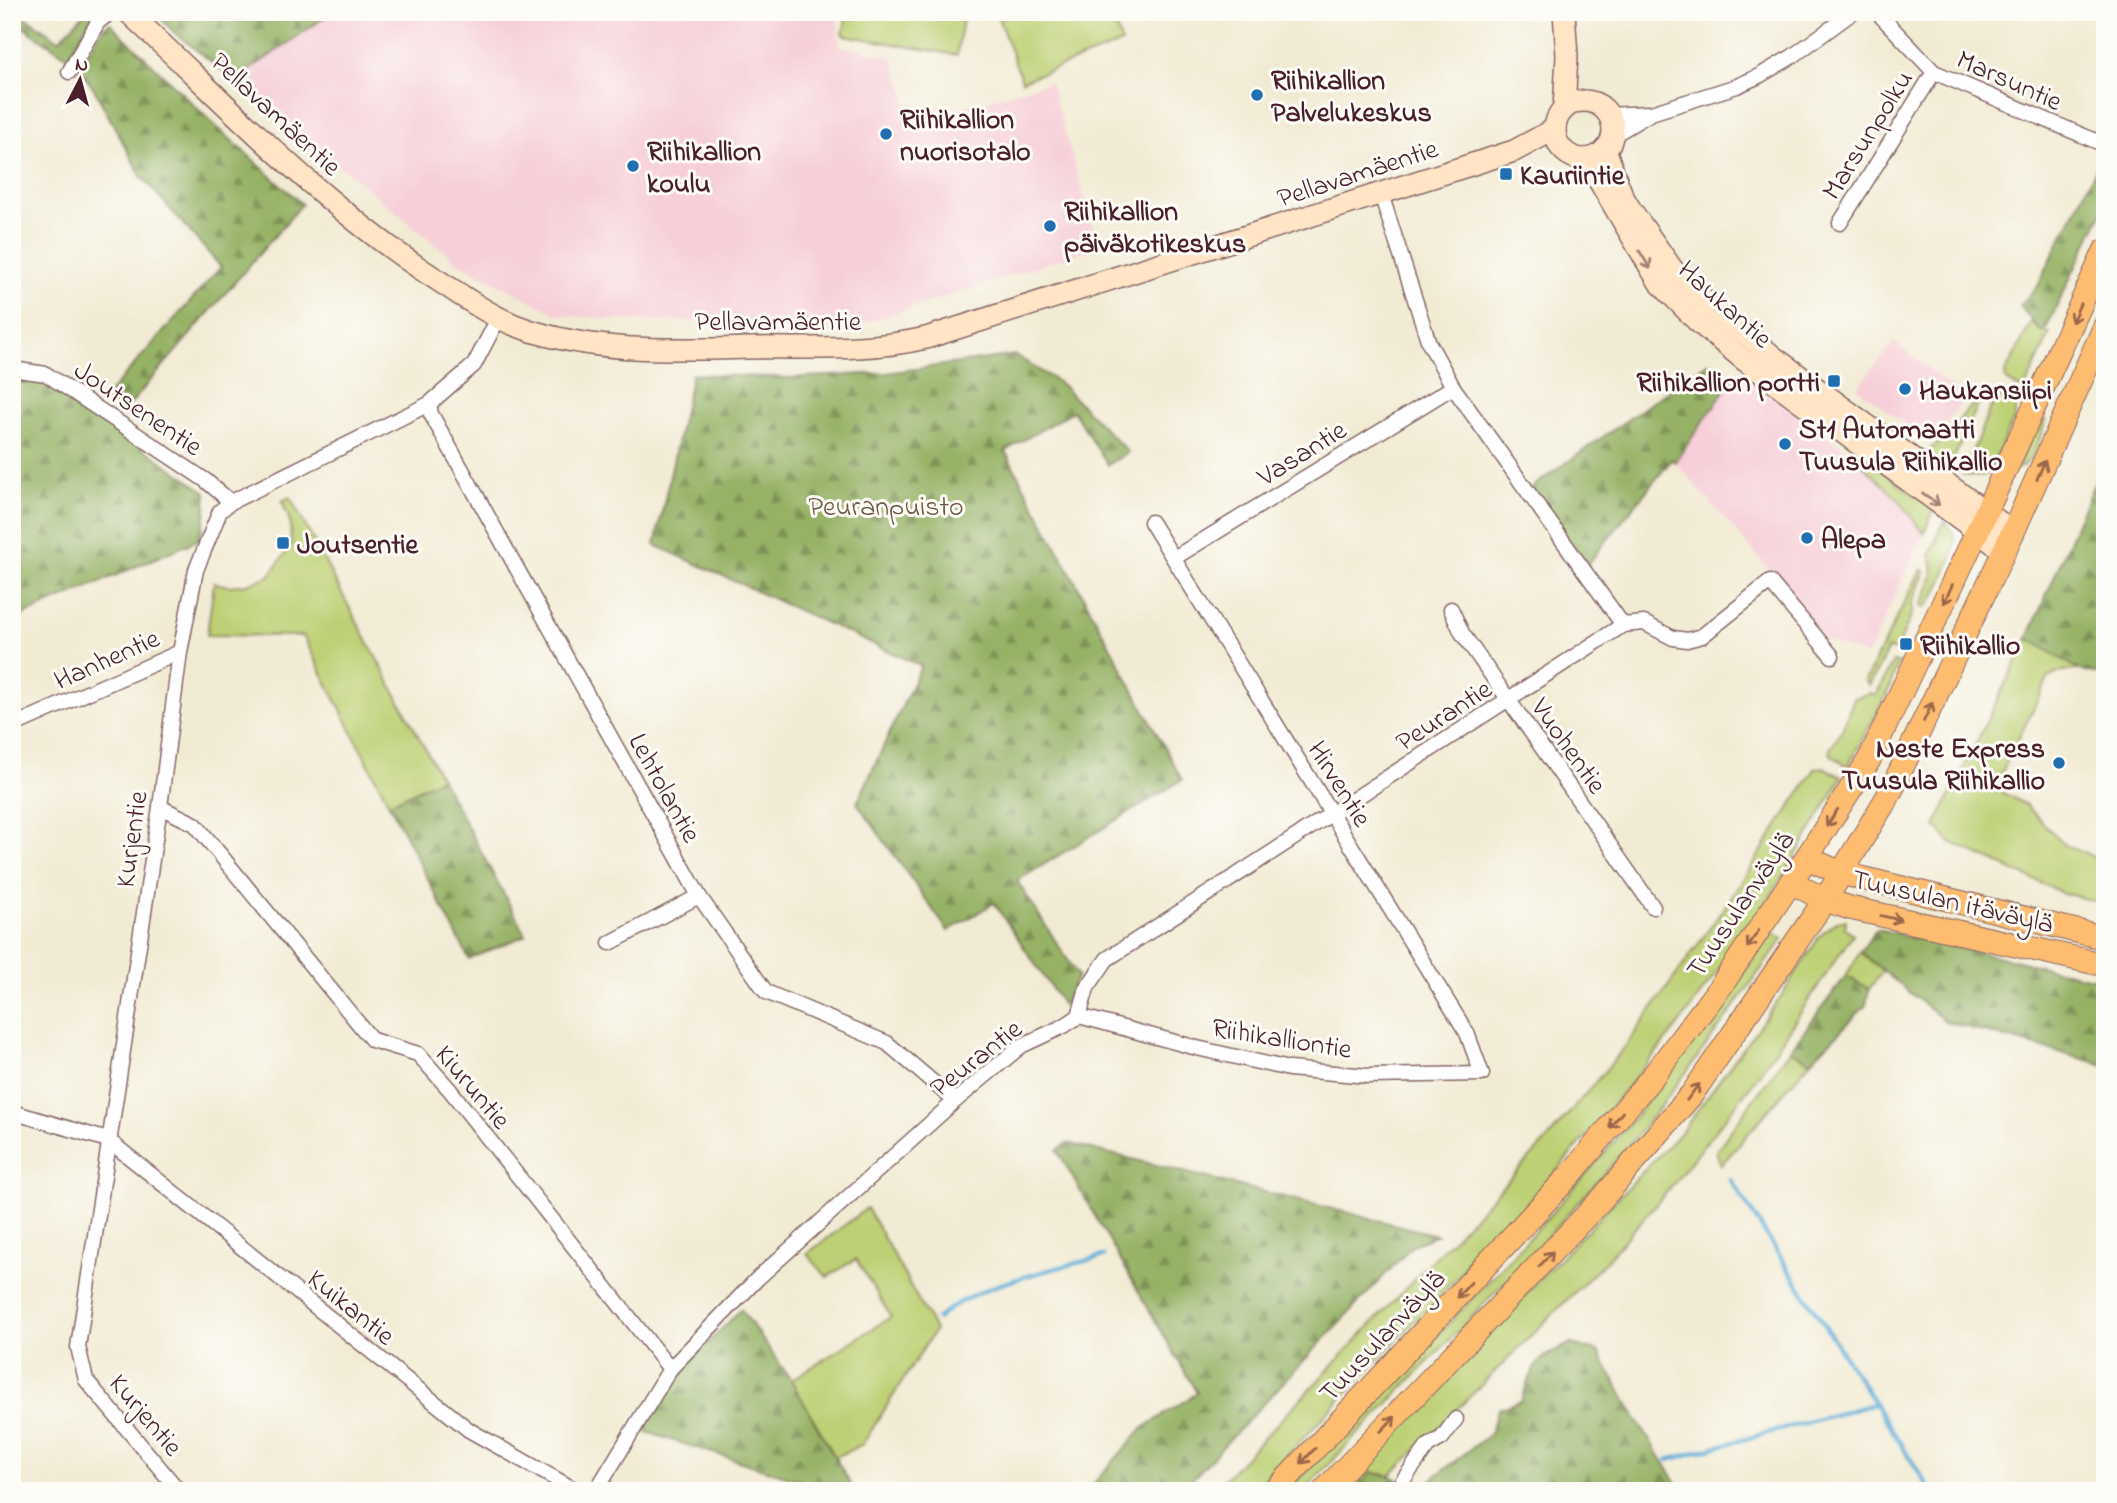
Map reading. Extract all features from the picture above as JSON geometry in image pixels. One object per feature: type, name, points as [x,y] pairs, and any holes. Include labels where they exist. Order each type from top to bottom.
[{"type":"main road","name":"Tuusulanväylä","points":[[1275,1491],[1570,1175],[1657,1071],[1723,983],[1791,883],[1869,760],[2105,251]]},
{"type":"main road","points":[[1324,1491],[1601,1200],[1692,1094],[1825,900],[1890,793],[2008,542],[2105,326]]},
{"type":"main road","name":"Tuusulan itäväylä","points":[[1807,858],[1841,873],[2105,938]]},
{"type":"main road","name":"Tuusulan itäväylä","points":[[1791,883],[1825,900],[1885,916],[2105,965]]},
{"type":"street","points":[[69,72],[99,22],[111,12]]},
{"type":"street","name":"Pellavamäentie","points":[[128,12],[317,190],[406,260],[499,317],[542,334],[605,345],[641,348],[877,348],[914,341],[1558,138]]},
{"type":"street","points":[[1564,12],[1567,56],[1564,109]]},
{"type":"street","points":[[1608,133],[1651,113],[1737,86],[1759,76],[1793,56],[1853,12]]},
{"type":"street","name":"Marsuntie","points":[[1877,12],[1934,72],[2105,145]]},
{"type":"street","points":[[1567,56],[1589,102]]},
{"type":"street","name":"Marsunpolku","points":[[1840,223],[1934,72]]},
{"type":"street","points":[[1589,102],[1603,109],[1608,133],[1600,154],[1586,159],[1567,155],[1558,138],[1556,121],[1571,104],[1589,102]]},
{"type":"street","points":[[1608,133],[1651,113]]},
{"type":"street","name":"Haukantie","points":[[1608,133],[1622,195],[1673,270],[1700,297],[1981,523]]},
{"type":"street","name":"Haukantie","points":[[1586,159],[1659,282],[1677,302],[1743,359],[2008,542]]},
{"type":"street","points":[[1381,194],[1429,343],[1453,387],[1623,625],[1644,623],[1674,638],[1687,640],[1702,636],[1770,582],[1832,656]]},
{"type":"street","points":[[230,502],[429,404],[474,365],[499,317]]},
{"type":"street","name":"Joutsenentie","points":[[12,369],[46,374],[187,468],[230,502]]},
{"type":"street","name":"Vasantie","points":[[1174,558],[1453,387]]},
{"type":"street","name":"Lehtolantie","points":[[429,404],[431,414],[699,896],[765,992],[887,1043],[955,1101]]},
{"type":"street","name":"Kurjentie","points":[[179,1491],[86,1380],[78,1347],[160,807],[180,652],[195,570],[220,511],[230,502]]},
{"type":"street","name":"Hirventie","points":[[1151,522],[1467,1033],[1482,1074]]},
{"type":"street","name":"Vuohentie","points":[[1451,609],[1462,633],[1654,907]]},
{"type":"street","name":"Peurantie","points":[[596,1491],[670,1369],[758,1279],[955,1101],[1021,1046],[1079,1016],[1087,988],[1107,959],[1623,625]]},
{"type":"street","name":"Hanhentie","points":[[12,726],[180,652]]},
{"type":"street","name":"Kiuruntie","points":[[160,807],[195,824],[372,1040],[418,1054],[450,1090],[670,1369]]},
{"type":"street","points":[[610,943],[699,896]]},
{"type":"street","name":"Riihikalliontie","points":[[1079,1016],[1197,1048],[1289,1069],[1368,1076],[1482,1074]]},
{"type":"street","points":[[12,1112],[108,1140]]},
{"type":"street","name":"Kuikantie","points":[[108,1140],[469,1430],[577,1491]]},
{"type":"street","points":[[1395,1491],[1428,1446],[1442,1438],[1456,1419]]},
{"type":"shaded area","name":"Riihikallion koulu","points":[[332,12],[836,12],[840,46],[892,57],[914,122],[1050,82],[1099,246],[860,325],[622,320],[558,315],[457,262],[235,80]]},
{"type":"shaded area","points":[[1894,342],[1965,398],[1939,434],[1920,435],[1857,388]]},
{"type":"shaded area","points":[[1740,368],[1857,459],[1899,500],[1924,533],[1867,656],[1824,639],[1760,559],[1675,462]]},
{"type":"green space","points":[[12,12],[18,12],[59,40],[86,12],[95,12],[68,57],[12,20]]},
{"type":"green space","points":[[154,12],[332,12],[235,80],[176,34]]},
{"type":"green space","points":[[847,12],[964,12],[957,55],[843,35]]},
{"type":"green space","points":[[996,12],[1110,12],[1122,43],[1022,81]]},
{"type":"green space","points":[[110,23],[209,120],[302,204],[122,414],[102,401],[221,267],[141,176],[93,87],[78,69],[103,28]]},
{"type":"green space","points":[[2105,151],[2105,206],[2045,331],[2041,332],[2020,306],[2038,285]]},
{"type":"green space","points":[[2032,321],[2041,332],[2050,333],[2025,388],[2019,388],[2006,380],[2005,373]]},
{"type":"green space","name":"Peuranpuisto","points":[[1015,355],[1061,384],[1128,452],[1108,465],[1073,411],[1005,451],[1182,780],[1017,881],[1078,976],[1063,1005],[994,903],[948,931],[857,803],[921,666],[655,545],[692,374],[788,378],[887,373]]},
{"type":"green space","points":[[1708,363],[1732,380],[1675,462],[1672,459],[1587,565],[1532,487]]},
{"type":"green space","points":[[12,374],[43,379],[206,492],[206,512],[200,539],[12,620]]},
{"type":"green space","points":[[1998,395],[2016,401],[2015,417],[1989,471],[1980,476],[1963,475],[1989,411]]},
{"type":"green space","points":[[1979,402],[1949,469],[1926,455],[1948,435],[1968,409]]},
{"type":"green space","points":[[2037,418],[2046,420],[2039,442],[2029,461],[2017,469]]},
{"type":"green space","points":[[1862,455],[1934,510],[1924,533],[1899,500],[1857,459]]},
{"type":"green space","points":[[2105,458],[2105,675],[2080,670],[2028,638]]},
{"type":"green space","points":[[290,497],[441,778],[389,804],[303,636],[207,635],[214,583],[229,586],[247,584],[269,576],[291,546],[290,521],[282,501]]},
{"type":"green space","points":[[1944,521],[1953,533],[1953,552],[1940,584],[1925,608],[1921,606],[1932,575],[1930,555]]},
{"type":"green space","points":[[1921,570],[1925,571],[1912,604],[1913,611],[1896,651],[1888,649],[1869,686],[1865,681]]},
{"type":"green space","points":[[2028,638],[2080,670],[2063,671],[2049,677],[1994,788],[2026,805],[2063,844],[2105,862],[2105,904],[2063,893],[1950,842],[1935,826]]},
{"type":"green space","points":[[1893,662],[1898,663],[1888,692],[1848,766],[1831,755],[1830,749],[1842,730],[1854,698],[1870,693],[1876,695]]},
{"type":"green space","points":[[1823,767],[1842,777],[1803,844],[1759,914],[1677,1027],[1609,1110],[1539,1191],[1253,1491],[1213,1491],[1545,1142],[1625,1047],[1731,898],[1815,769]]},
{"type":"green space","points":[[441,778],[526,935],[469,959],[389,804]]},
{"type":"green space","points":[[1846,920],[1845,928],[1853,934],[1758,1076],[1671,1187],[1605,1262],[1390,1476],[1371,1472],[1356,1491],[1337,1491],[1682,1131],[1782,995],[1819,937],[1831,925]]},
{"type":"green space","points":[[1877,929],[2105,981],[2105,1065],[1945,1021],[1860,952]]},
{"type":"green space","points":[[1772,932],[1783,939],[1686,1073],[1624,1151],[1506,1281],[1303,1491],[1287,1491],[1496,1274],[1577,1185],[1677,1063]]},
{"type":"green space","points":[[1860,952],[1883,971],[1869,989],[1846,976]]},
{"type":"green space","points":[[1846,976],[1869,989],[1866,1005],[1811,1061],[1790,1050]]},
{"type":"green space","points":[[1790,1050],[1811,1061],[1721,1165],[1716,1151]]},
{"type":"green space","points":[[1067,1143],[1437,1235],[1413,1245],[1181,1491],[1087,1491],[1142,1429],[1197,1393],[1057,1150]]},
{"type":"green space","points":[[867,1208],[935,1330],[862,1445],[835,1457],[791,1380],[891,1317],[856,1259],[827,1277],[807,1254]]},
{"type":"green space","points":[[741,1309],[791,1380],[854,1491],[814,1491],[811,1484],[643,1431],[677,1375]]},
{"type":"green space","points":[[1571,1344],[1598,1351],[1638,1422],[1682,1491],[1356,1491],[1371,1472],[1390,1476],[1419,1489],[1490,1434],[1498,1409],[1521,1401],[1533,1371],[1542,1359]]},
{"type":"waterway","points":[[1731,1180],[1931,1491]]},
{"type":"waterway","points":[[937,1319],[972,1296],[993,1287],[1104,1256]]},
{"type":"waterway","points":[[1668,1460],[1874,1404]]},
{"type":"place","name":"Riihikallion Palvelukeskus","points":[[1257,95]]},
{"type":"place","name":"Riihikallion nuorisotalo","points":[[886,134]]},
{"type":"place","name":"Riihikallion koulu","points":[[633,166]]},
{"type":"place","name":"Kauriintie","points":[[1506,174]]},
{"type":"place","name":"Riihikallion päiväkotikeskus","points":[[1050,226]]},
{"type":"place","name":"Riihikallion portti","points":[[1834,381]]},
{"type":"place","name":"Haukansiipi","points":[[1905,389]]},
{"type":"place","name":"St1 Automaatti Tuusula Riihikallio","points":[[1785,444]]},
{"type":"place","name":"Alepa","points":[[1807,538]]},
{"type":"place","name":"Joutsentie","points":[[283,543]]},
{"type":"place","name":"Riihikallio","points":[[1906,644]]},
{"type":"place","name":"Neste Express Tuusula Riihikallio","points":[[2059,763]]}]
